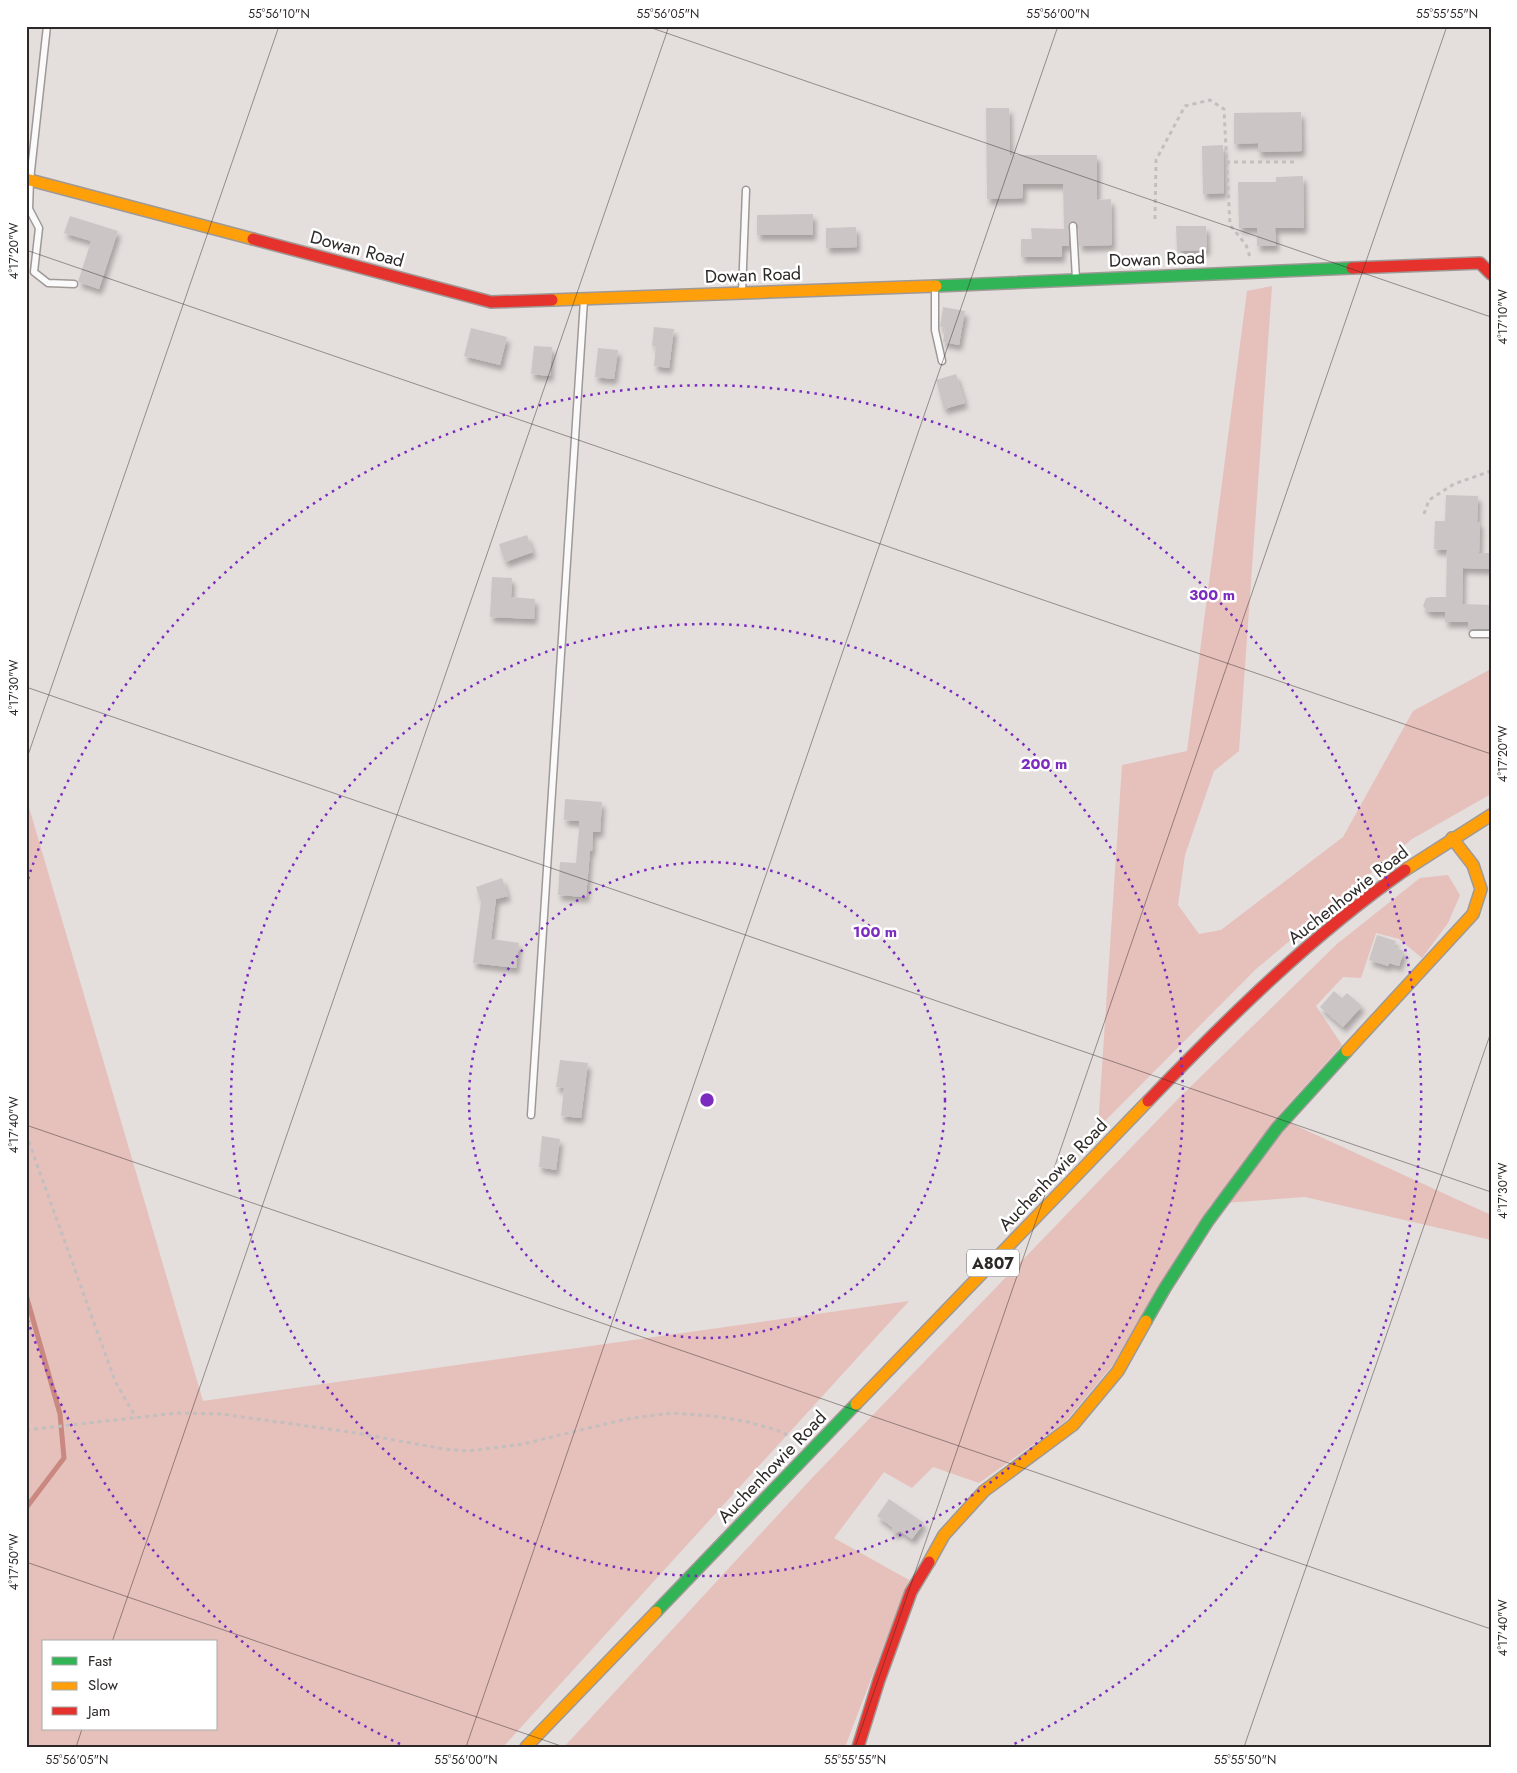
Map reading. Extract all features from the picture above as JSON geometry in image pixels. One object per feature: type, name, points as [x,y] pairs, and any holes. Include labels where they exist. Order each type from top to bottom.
[{"type":"street","name":"Dowan Road","points":[[28,179],[491,302],[935,286],[1480,263],[1491,274]]},
{"type":"street","name":"Auchenhowie Road","points":[[526,1747],[1175,1073],[1254,996],[1333,925],[1386,884],[1452,838],[1491,815]]},
{"type":"street","points":[[858,1747],[879,1680],[911,1592],[944,1535],[984,1491],[1073,1425],[1118,1371],[1165,1288],[1208,1221],[1277,1128],[1474,914],[1481,889],[1473,865],[1452,838]]},
{"type":"lane","points":[[47,26],[28,179],[28,209],[39,228],[34,272],[48,283],[74,284]]},
{"type":"lane","points":[[742,293],[746,190]]},
{"type":"lane","points":[[1073,226],[1076,280]]},
{"type":"lane","points":[[935,286],[935,330],[942,361]]},
{"type":"lane","points":[[531,1115],[584,298]]},
{"type":"lane","points":[[1472,634],[1491,634]]},
{"type":"path","points":[[1155,219],[1156,160],[1185,106],[1210,100],[1224,109],[1230,225],[1246,245],[1254,272]]},
{"type":"path","points":[[1226,162],[1295,162]]},
{"type":"path","points":[[1424,514],[1429,500],[1454,484],[1491,471]]},
{"type":"path","points":[[26,1134],[115,1381],[136,1418]]},
{"type":"path","points":[[26,1430],[177,1413],[221,1414],[341,1431],[444,1449],[469,1451],[523,1444],[626,1419],[672,1413],[713,1416],[744,1421],[777,1430],[796,1439],[812,1451]]},
{"type":"shaded area","points":[[1272,286],[1239,751],[1214,771],[1185,855],[1178,905],[1199,934],[1221,930],[1343,837],[1413,711],[1491,669],[1491,794],[1412,839],[1256,969],[1098,1128],[1122,765],[1187,751],[1247,291]]},
{"type":"shaded area","points":[[26,797],[203,1401],[909,1301],[503,1747],[26,1747]]},
{"type":"shaded area","points":[[1448,875],[1460,895],[1448,923],[1422,958],[1399,939],[1376,933],[1361,978],[1343,977],[1316,1006],[1342,1045],[1277,1117],[1491,1215],[1491,1240],[1305,1197],[1211,1204],[1113,1365],[1066,1421],[979,1483],[933,1467],[912,1488],[884,1472],[834,1538],[909,1580],[845,1747],[564,1747],[812,1478],[1180,1097],[1337,944],[1420,878]]},
{"type":"building","points":[[986,108],[1009,108],[1010,155],[1097,155],[1097,200],[1111,199],[1112,245],[1079,246],[1078,225],[1072,221],[1068,226],[1069,246],[1062,246],[1062,257],[1021,257],[1021,239],[1032,239],[1031,228],[1064,229],[1063,184],[1023,184],[1023,198],[987,199]]},
{"type":"building","points":[[1301,112],[1302,151],[1258,152],[1258,143],[1234,144],[1234,113]]},
{"type":"building","points":[[1223,145],[1224,193],[1203,194],[1202,146]]},
{"type":"building","points":[[1303,176],[1304,228],[1275,228],[1276,246],[1257,246],[1257,228],[1239,228],[1238,182],[1276,182],[1276,177]]},
{"type":"building","points":[[813,214],[813,235],[757,235],[757,215]]},
{"type":"building","points":[[70,216],[118,231],[99,289],[78,282],[91,241],[64,233]]},
{"type":"building","points":[[1176,226],[1206,226],[1207,250],[1177,251]]},
{"type":"building","points":[[856,227],[857,247],[826,248],[826,228]]},
{"type":"building","points":[[943,307],[965,311],[959,345],[943,342],[945,328],[940,327]]},
{"type":"building","points":[[654,327],[674,329],[669,368],[654,366],[656,346],[652,346]]},
{"type":"building","points":[[471,328],[507,337],[500,365],[464,356]]},
{"type":"building","points":[[534,346],[552,347],[550,376],[531,374]]},
{"type":"building","points":[[598,348],[618,350],[614,379],[595,377]]},
{"type":"building","points":[[956,374],[965,403],[944,409],[936,380]]},
{"type":"building","points":[[1446,495],[1478,496],[1477,522],[1480,522],[1479,553],[1491,553],[1490,569],[1463,568],[1462,604],[1491,605],[1491,629],[1468,629],[1468,622],[1445,622],[1445,612],[1430,612],[1423,606],[1426,598],[1446,597],[1447,550],[1434,549],[1435,521],[1445,521]]},
{"type":"building","points":[[527,535],[533,552],[505,562],[499,544]]},
{"type":"building","points":[[492,577],[512,578],[511,597],[535,599],[534,619],[490,617]]},
{"type":"building","points":[[565,799],[602,802],[600,832],[593,832],[586,897],[558,895],[560,862],[576,863],[579,830],[579,821],[564,820]]},
{"type":"building","points":[[502,878],[508,896],[496,899],[491,939],[519,943],[516,968],[473,963],[481,902],[476,887]]},
{"type":"building","points":[[1377,935],[1396,941],[1394,947],[1404,951],[1399,966],[1389,963],[1388,966],[1369,960]]},
{"type":"building","points":[[1334,991],[1342,998],[1347,993],[1362,1006],[1343,1027],[1320,1007]]},
{"type":"building","points":[[560,1060],[588,1063],[581,1118],[561,1116],[564,1088],[556,1087]]},
{"type":"building","points":[[542,1136],[560,1139],[556,1170],[539,1167]]},
{"type":"building","points":[[889,1499],[924,1523],[912,1539],[900,1531],[893,1534],[892,1527],[877,1516]]},
{"type":"waterway","points":[[26,1295],[60,1414],[64,1458],[26,1508]]},
{"type":"traffic: fast","points":[[936,286],[1352,268]]},
{"type":"traffic: fast","points":[[1146,1321],[1208,1221],[1277,1128],[1347,1051]]},
{"type":"traffic: fast","points":[[656,1612],[856,1404]]},
{"type":"traffic: slow","points":[[26,179],[253,239]]},
{"type":"traffic: slow","points":[[552,300],[936,286]]},
{"type":"traffic: slow","points":[[1405,870],[1491,815]]},
{"type":"traffic: slow","points":[[1347,1051],[1473,914],[1481,889],[1473,865],[1452,838]]},
{"type":"traffic: slow","points":[[856,1404],[1148,1101]]},
{"type":"traffic: slow","points":[[929,1562],[944,1535],[984,1491],[1073,1425],[1118,1371],[1146,1321]]},
{"type":"traffic: slow","points":[[526,1747],[656,1612]]},
{"type":"traffic: jam","points":[[253,239],[491,302],[552,300]]},
{"type":"traffic: jam","points":[[1352,268],[1480,263],[1491,274]]},
{"type":"traffic: jam","points":[[1148,1101],[1209,1039],[1303,950],[1370,895],[1405,870]]},
{"type":"traffic: jam","points":[[858,1747],[879,1680],[911,1592],[929,1562]]}]
